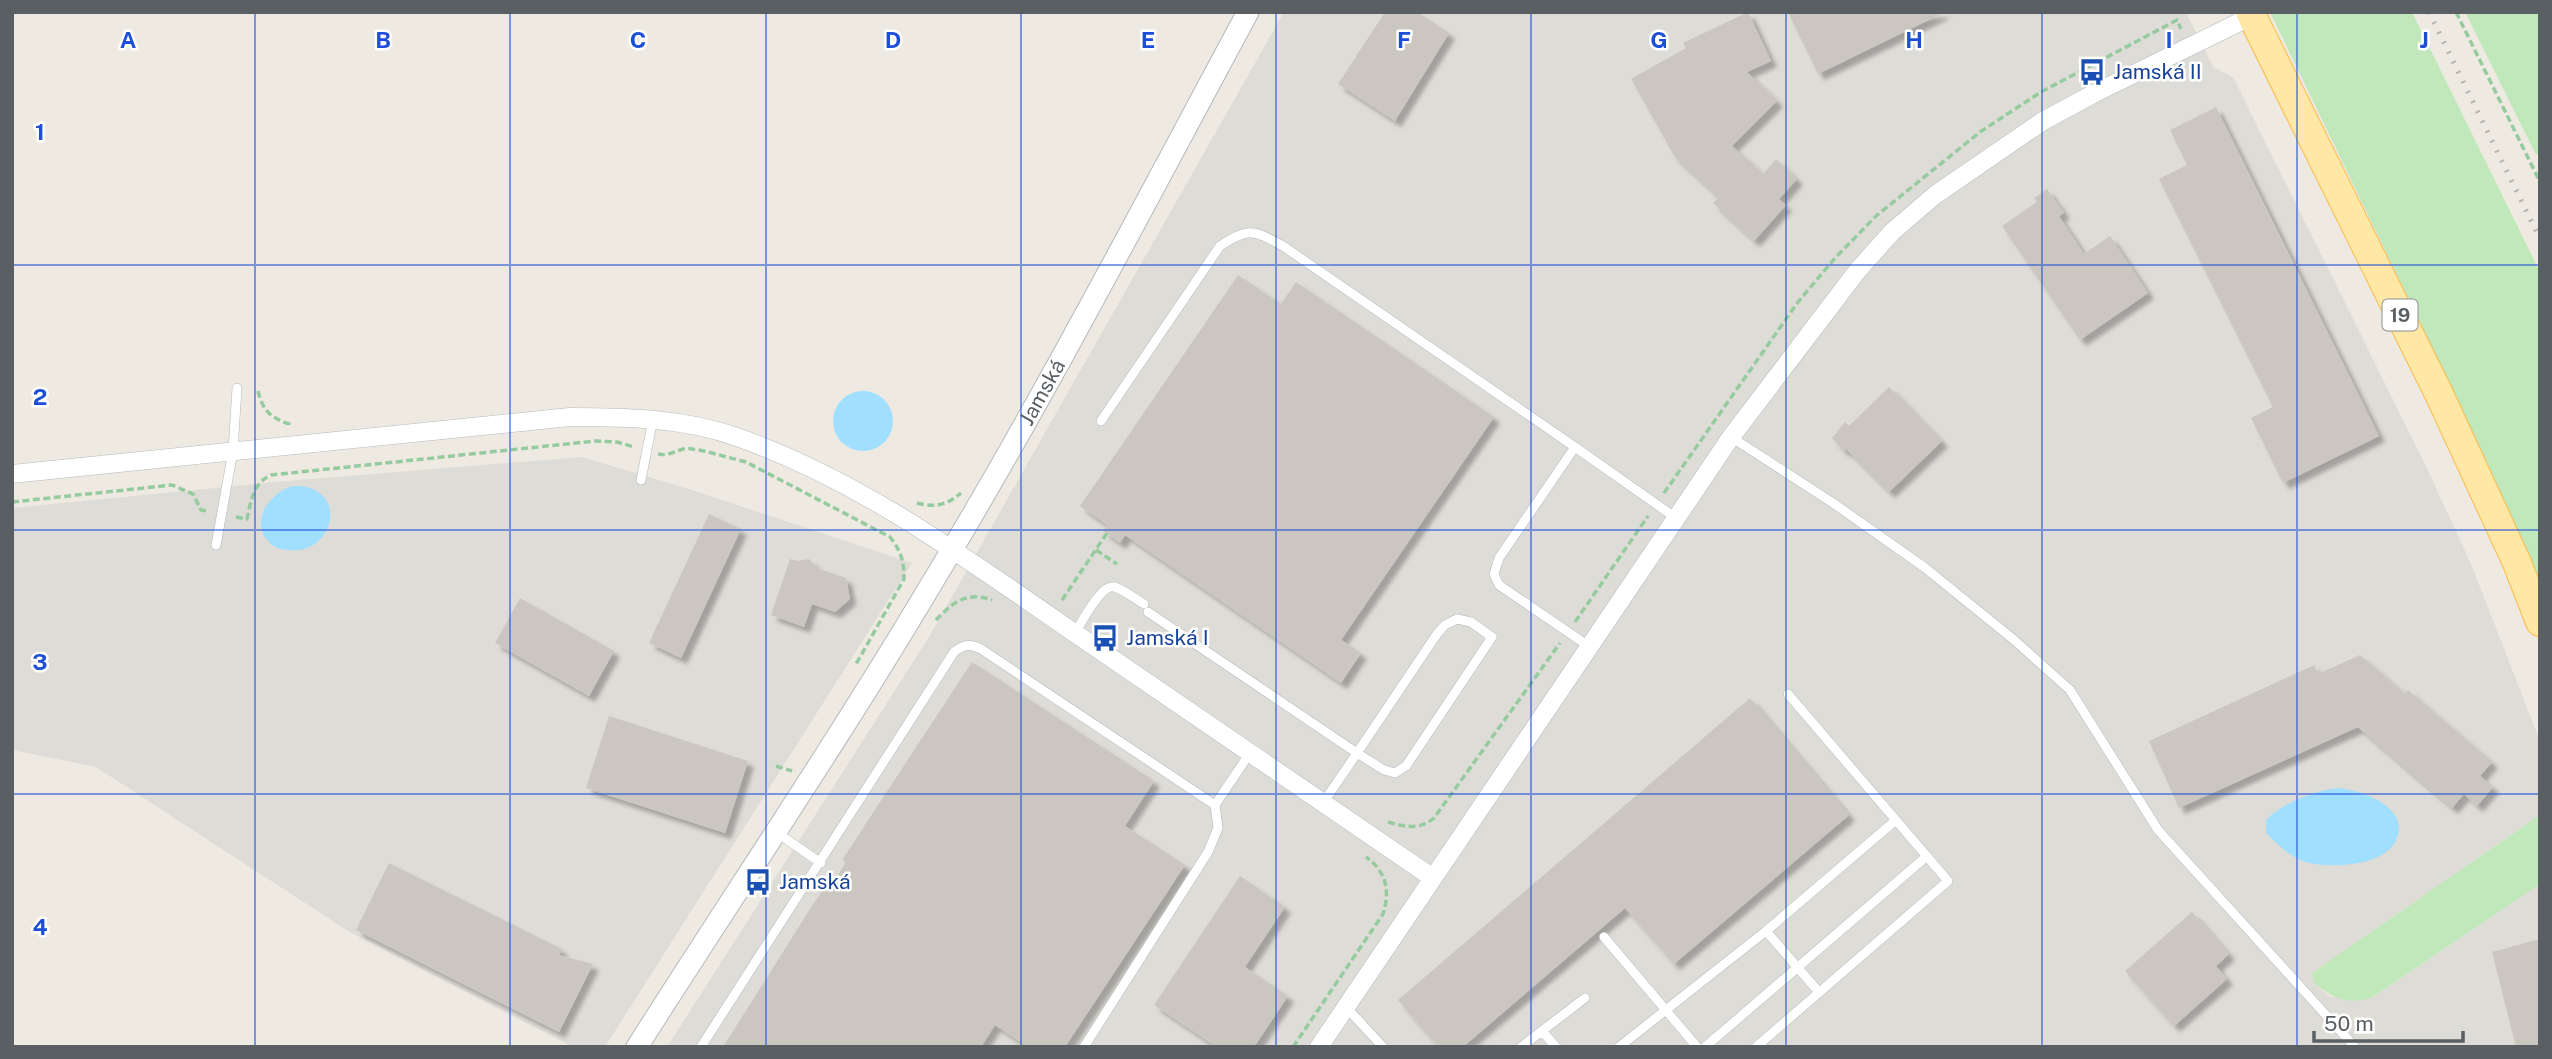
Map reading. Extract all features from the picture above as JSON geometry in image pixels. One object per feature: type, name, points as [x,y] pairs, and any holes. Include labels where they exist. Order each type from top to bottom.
[{"type":"main road","name":"19","points":[[2251,14],[2439,394],[2540,622]]},
{"type":"street","name":"Jamská","points":[[637,1047],[953,549],[1063,355],[1248,12]]},
{"type":"street","points":[[1319,1047],[1731,437],[1858,270],[1892,232],[1935,195],[2043,121],[2251,14]]},
{"type":"street","points":[[12,474],[570,417],[653,419],[686,424],[736,437],[819,471],[953,549],[1433,878]]},
{"type":"lane","points":[[1101,421],[1220,246],[1239,234],[1257,232],[1283,246],[1676,518]]},
{"type":"lane","points":[[216,545],[233,451],[237,388]]},
{"type":"lane","points":[[641,480],[653,419]]},
{"type":"lane","points":[[1731,437],[1833,503],[1924,567],[2013,639],[2070,691],[2158,830],[2355,1047]]},
{"type":"lane","points":[[1575,447],[1499,558],[1494,574],[1499,585],[1505,590],[1590,647]]},
{"type":"lane","points":[[1075,633],[1101,593],[1109,587],[1116,587],[1357,753],[1389,772],[1399,771],[1406,766],[1492,637],[1463,619],[1445,625],[1357,753],[1324,803]]},
{"type":"lane","points":[[701,1047],[954,652],[968,645],[981,649],[1215,805]]},
{"type":"lane","points":[[1756,1047],[1948,881],[1788,694]]},
{"type":"lane","points":[[1084,1047],[1208,852],[1218,828],[1215,805],[1250,753]]},
{"type":"lane","points":[[1619,1047],[1766,930],[1896,820]]},
{"type":"lane","points":[[775,832],[821,863]]},
{"type":"lane","points":[[1705,1047],[1927,856]]},
{"type":"lane","points":[[1766,930],[1818,991]]},
{"type":"lane","points":[[1604,937],[1698,1047]]},
{"type":"lane","points":[[1521,1047],[1585,998]]},
{"type":"lane","points":[[1346,1007],[1383,1047]]},
{"type":"lane","points":[[1543,1032],[1556,1047]]},
{"type":"path","points":[[2456,12],[2540,181]]},
{"type":"path","points":[[12,502],[172,485],[193,494],[201,510],[247,519],[256,487],[262,479],[271,475],[595,441],[617,442],[636,447]]},
{"type":"path","points":[[666,455],[686,448],[746,462],[890,537],[899,549],[904,564],[904,579],[849,677]]},
{"type":"path","points":[[911,502],[938,506],[951,501],[967,486]]},
{"type":"path","points":[[1062,600],[1107,533]]},
{"type":"path","points":[[1096,550],[1117,564]]},
{"type":"path","points":[[929,629],[954,602],[965,597],[977,596],[996,602]]},
{"type":"path","points":[[776,766],[792,771]]},
{"type":"path","points":[[1293,1047],[1383,914],[1387,901],[1387,884],[1382,872],[1363,855]]},
{"type":"shaded area","points":[[1284,12],[2186,12],[2213,67],[2233,77],[2425,464],[2471,564],[2540,741],[2540,815],[2312,973],[2314,983],[2330,997],[2373,997],[2540,884],[2540,1047],[667,1047],[929,637]]},
{"type":"shaded area","points":[[582,457],[689,489],[912,563],[605,1047],[573,1047],[348,931],[96,767],[12,750],[12,508],[275,482]]},
{"type":"green space","points":[[2270,12],[2412,12],[2540,272],[2540,588],[2439,362]]},
{"type":"green space","points":[[2465,12],[2540,12],[2540,151],[2536,155]]},
{"type":"green space","points":[[2540,815],[2540,884],[2373,997],[2356,1001],[2341,999],[2314,983],[2312,973]]},
{"type":"water","points":[[863,391],[880,396],[888,404],[893,421],[888,438],[880,446],[863,451],[846,446],[838,438],[833,421],[838,404],[846,396]]},
{"type":"water","points":[[293,486],[308,487],[322,495],[328,504],[330,515],[323,536],[314,544],[303,549],[285,550],[272,545],[264,535],[262,517],[277,494]]},
{"type":"water","points":[[2339,788],[2372,797],[2392,811],[2399,830],[2389,850],[2368,861],[2320,865],[2291,855],[2266,833],[2266,820],[2281,808],[2310,795]]},
{"type":"building","points":[[1385,12],[1417,12],[1449,33],[1395,121],[1338,84]]},
{"type":"building","points":[[1748,12],[1771,61],[1747,72],[1777,101],[1732,146],[1763,174],[1776,159],[1797,179],[1779,199],[1786,205],[1754,241],[1713,203],[1719,197],[1675,157],[1631,79],[1686,48],[1683,43]]},
{"type":"building","points":[[1788,12],[1945,12],[1818,74]]},
{"type":"building","points":[[2216,107],[2379,436],[2283,483],[2251,418],[2273,407],[2159,179],[2187,165],[2170,130]]},
{"type":"building","points":[[2047,189],[2064,213],[2059,216],[2084,254],[2110,236],[2148,293],[2080,340],[2002,226],[2037,202],[2034,198]]},
{"type":"building","points":[[1238,275],[1281,304],[1296,282],[1494,417],[1341,640],[1361,653],[1341,683],[1125,535],[1120,543],[1103,531],[1107,525],[1080,506]]},
{"type":"building","points":[[1889,387],[1942,441],[1889,492],[1832,438],[1845,422],[1849,426]]},
{"type":"building","points":[[709,514],[741,529],[681,658],[649,643]]},
{"type":"building","points":[[790,559],[809,559],[817,568],[846,578],[850,599],[835,612],[812,604],[804,627],[771,615]]},
{"type":"building","points":[[520,598],[614,651],[589,696],[495,643]]},
{"type":"building","points":[[2360,655],[2405,694],[2408,690],[2492,762],[2480,776],[2493,787],[2477,806],[2464,794],[2452,808],[2358,727],[2179,808],[2149,741],[2314,665],[2318,674]]},
{"type":"building","points":[[972,662],[1154,781],[1125,826],[1185,865],[1065,1047],[1028,1047],[995,1025],[981,1047],[723,1047],[812,906],[825,887],[829,889],[846,862],[842,860]]},
{"type":"building","points":[[1750,698],[1849,815],[1674,964],[1625,908],[1463,1047],[1438,1047],[1398,1000]]},
{"type":"building","points":[[609,716],[748,761],[725,833],[586,788]]},
{"type":"building","points":[[389,863],[562,949],[559,955],[593,964],[559,1032],[356,930]]},
{"type":"building","points":[[1240,876],[1285,907],[1245,967],[1288,996],[1254,1047],[1217,1047],[1154,1005]]},
{"type":"building","points":[[2192,912],[2229,954],[2216,966],[2227,979],[2174,1026],[2125,971]]},
{"type":"building","points":[[2540,939],[2540,1047],[2516,1047],[2492,952]]},
{"type":"railway","points":[[2429,12],[2540,239]]},
{"type":"place","name":"Jamská II","points":[[2092,72]]},
{"type":"place","name":"Jamská I","points":[[1105,638]]},
{"type":"place","name":"Jamská","points":[[758,882]]}]
